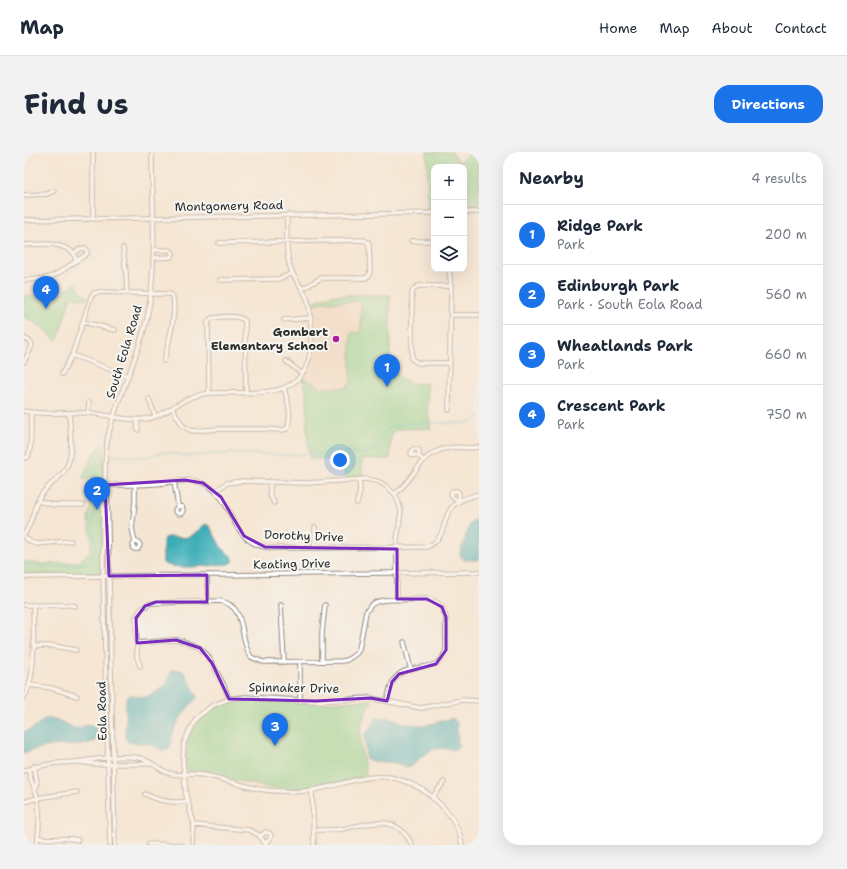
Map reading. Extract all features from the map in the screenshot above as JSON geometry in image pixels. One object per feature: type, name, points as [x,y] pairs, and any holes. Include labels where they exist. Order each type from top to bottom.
[{"type":"street","points":[[93,152],[93,219]]},
{"type":"street","name":"South Eola Road","points":[[106,576],[103,489],[105,485],[105,457],[109,432],[144,329],[151,293],[153,258],[152,152]]},
{"type":"street","points":[[24,195],[47,194],[54,191]]},
{"type":"street","points":[[467,212],[479,212]]},
{"type":"street","name":"Montgomery Road","points":[[24,220],[431,213]]},
{"type":"street","points":[[24,411],[31,413],[88,412],[137,420],[154,416],[191,397],[209,393],[270,392],[284,389],[294,382],[302,374],[310,356],[310,318],[308,302],[288,260],[287,215]]},
{"type":"street","points":[[219,243],[364,240],[369,243],[369,276],[364,278],[321,278],[302,289]]},
{"type":"street","points":[[411,241],[431,241]]},
{"type":"street","points":[[24,245],[58,245],[74,253],[76,261]]},
{"type":"street","points":[[24,280],[51,278],[86,254],[87,250],[82,248],[74,253]]},
{"type":"street","points":[[123,248],[127,293]]},
{"type":"street","points":[[153,250],[170,250],[173,253],[171,257],[153,258]]},
{"type":"street","points":[[449,272],[451,315],[449,410]]},
{"type":"street","points":[[220,280],[278,279],[293,273]]},
{"type":"street","points":[[450,363],[418,363],[412,358],[412,293],[416,287],[451,286]]},
{"type":"street","points":[[62,374],[72,355],[91,297],[94,293],[99,292],[172,295],[174,300],[173,314],[164,361]]},
{"type":"street","points":[[451,315],[479,315]]},
{"type":"street","points":[[209,393],[208,322],[211,318],[238,317],[243,318],[245,321],[246,393]]},
{"type":"street","points":[[284,320],[310,318]]},
{"type":"street","points":[[83,322],[115,330]]},
{"type":"street","points":[[24,338],[31,342],[32,346],[24,362]]},
{"type":"street","points":[[72,355],[128,376]]},
{"type":"street","points":[[286,362],[302,374]]},
{"type":"street","points":[[172,408],[183,426],[192,431],[258,428],[282,430],[287,429],[288,425],[288,400],[284,389]]},
{"type":"street","points":[[149,399],[154,416]]},
{"type":"street","points":[[88,412],[89,402]]},
{"type":"street","points":[[24,458],[28,457],[30,452],[31,413]]},
{"type":"street","points":[[69,413],[70,455],[68,465],[41,495],[31,524],[24,536],[30,542],[36,544],[71,542]]},
{"type":"street","points":[[137,420],[138,430]]},
{"type":"street","points":[[395,494],[405,485],[423,460],[434,453],[443,449],[452,448],[479,448]]},
{"type":"street","points":[[419,456],[423,460]]},
{"type":"street","name":"Dorothy Drive","points":[[105,485],[188,480],[207,485],[216,491],[224,501],[237,528],[244,536],[252,542],[270,548],[423,548],[437,541],[443,532],[448,512],[454,505],[459,501],[479,494]]},
{"type":"street","points":[[216,491],[224,484],[230,482],[250,480],[318,482],[359,480],[377,481],[386,486],[395,494],[401,511],[397,537],[397,599]]},
{"type":"street","points":[[357,503],[360,491],[359,480]]},
{"type":"street","points":[[174,481],[178,506]]},
{"type":"street","points":[[270,481],[270,495],[274,503]]},
{"type":"street","points":[[135,484],[135,502],[132,528],[135,542]]},
{"type":"street","points":[[38,501],[55,505],[83,505]]},
{"type":"street","points":[[315,527],[316,547]]},
{"type":"street","name":"Keating Drive","points":[[24,577],[479,572]]},
{"type":"street","points":[[207,575],[207,602]]},
{"type":"street","name":"Eola Road","points":[[106,576],[110,845]]},
{"type":"street","name":"Eola Road","points":[[106,576],[114,758],[116,845]]},
{"type":"street","points":[[140,666],[137,657],[136,618],[141,608],[156,602],[225,602],[236,609],[246,647],[251,657],[262,662],[300,662],[342,661],[353,657],[359,649],[368,608],[379,600],[431,600],[442,607],[446,617],[446,650],[440,662],[403,672],[395,678],[392,682],[387,701]]},
{"type":"street","points":[[24,605],[71,604],[75,606]]},
{"type":"street","points":[[24,697],[30,685],[33,646],[33,605]]},
{"type":"street","points":[[281,605],[284,662]]},
{"type":"street","points":[[322,661],[322,632],[325,605]]},
{"type":"street","points":[[137,643],[176,640],[183,641],[200,648],[207,654],[212,663],[224,686],[228,699]]},
{"type":"street","points":[[404,642],[411,670]]},
{"type":"street","points":[[33,646],[54,646],[76,650]]},
{"type":"street","points":[[300,662],[300,701]]},
{"type":"street","points":[[30,685],[51,688],[77,696]]},
{"type":"street","name":"Spinnaker Drive","points":[[193,845],[194,825],[187,801],[184,774],[184,743],[191,727],[204,711],[212,706],[228,699],[245,697],[300,701],[363,698],[421,708],[462,700],[479,702]]},
{"type":"street","points":[[75,762],[94,758],[138,758],[148,761],[170,774],[204,775],[265,790],[312,790],[367,778],[387,777],[399,779],[411,784],[447,810],[459,830],[462,845]]},
{"type":"street","points":[[37,845],[39,818],[37,798],[26,770],[34,766],[58,762],[95,764],[152,764]]},
{"type":"street","points":[[34,766],[37,782],[35,790]]},
{"type":"street","points":[[432,798],[444,782]]},
{"type":"street","points":[[312,790],[314,845]]},
{"type":"street","points":[[24,802],[37,798],[77,792]]},
{"type":"street","points":[[145,794],[170,802],[187,801]]},
{"type":"street","points":[[314,830],[340,829],[369,822],[381,822],[401,830],[412,845]]},
{"type":"street","points":[[194,825],[243,829],[254,832],[266,844],[271,835],[265,832],[260,837]]},
{"type":"street","points":[[38,838],[69,838],[78,840]]},
{"type":"street","points":[[148,844],[181,845]]},
{"type":"highlighted area","points":[[185,480],[203,483],[221,497],[244,536],[265,547],[397,549],[397,599],[427,599],[442,607],[446,617],[446,650],[436,664],[399,674],[392,682],[387,701],[370,698],[316,701],[229,699],[212,663],[200,648],[176,640],[137,643],[136,618],[145,606],[156,602],[207,602],[207,575],[109,576],[105,485]]},
{"type":"shaded area","name":"Gombert Elementary School","points":[[361,301],[361,332],[351,349],[350,385],[347,387],[321,388],[302,377],[312,357],[313,305],[324,302]]},
{"type":"green space","points":[[427,152],[452,152],[459,162],[472,152],[479,158],[479,209],[467,209],[467,164],[431,164],[431,210],[428,210]]},
{"type":"green space","points":[[76,283],[83,295],[88,296],[86,300],[71,296],[58,339],[55,340],[41,327],[24,317],[24,296],[52,297],[59,295]]},
{"type":"green space","points":[[332,295],[390,295],[390,364],[398,376],[411,384],[427,383],[428,414],[431,428],[397,429],[391,436],[390,459],[362,459],[362,477],[345,479],[343,459],[310,459],[307,432],[307,397],[302,379],[304,378],[321,388],[347,387],[351,382],[351,333],[361,332],[361,301],[324,302],[313,305],[312,302]]},
{"type":"green space","points":[[100,447],[104,447],[102,574],[24,575],[24,561],[40,564],[79,562],[90,551],[92,540],[88,519],[92,502],[92,477],[87,480],[82,479],[92,458]]},
{"type":"green space","points":[[106,600],[108,627],[111,736],[108,708]]},
{"type":"green space","points":[[236,700],[317,703],[372,700],[364,717],[361,729],[361,743],[366,776],[306,788],[282,789],[269,788],[200,772],[187,771],[187,746],[190,735],[196,725],[213,709],[224,703]]},
{"type":"water","points":[[479,518],[479,560],[464,560],[460,556],[460,553],[470,524],[472,521]]},
{"type":"water","points":[[206,524],[210,527],[221,547],[233,558],[233,562],[227,564],[185,567],[176,567],[163,563],[164,538],[184,538],[191,536]]},
{"type":"water","points":[[173,669],[181,670],[185,673],[198,697],[177,723],[169,749],[164,751],[152,745],[128,742],[125,737],[126,698],[130,695],[146,697],[161,689],[166,684]]},
{"type":"water","points":[[378,716],[389,717],[404,723],[423,726],[453,718],[457,722],[458,748],[456,750],[441,748],[432,750],[410,767],[404,767],[392,762],[376,762],[369,760],[366,758],[365,735]]},
{"type":"water","points":[[45,719],[55,719],[74,728],[79,728],[90,724],[96,728],[95,741],[79,745],[51,746],[24,753],[24,732],[33,728]]},
{"type":"waterway","points":[[112,456],[148,457],[162,452],[188,456],[233,453],[284,455],[366,453],[375,448],[382,435],[388,429],[395,426],[414,423],[466,423],[479,417]]},
{"type":"waterway","points":[[24,563],[44,567],[68,566],[86,563],[93,557],[96,547],[92,522],[95,504],[95,474],[99,462]]},
{"type":"place","name":"Crescent Park","points":[[46,309]]},
{"type":"place","name":"Gombert Elementary School","points":[[336,339]]},
{"type":"place","name":"Ridge Park","points":[[387,387]]},
{"type":"place","name":"Edinburgh Park","points":[[97,510]]},
{"type":"place","name":"Wheatlands Park","points":[[275,746]]}]
